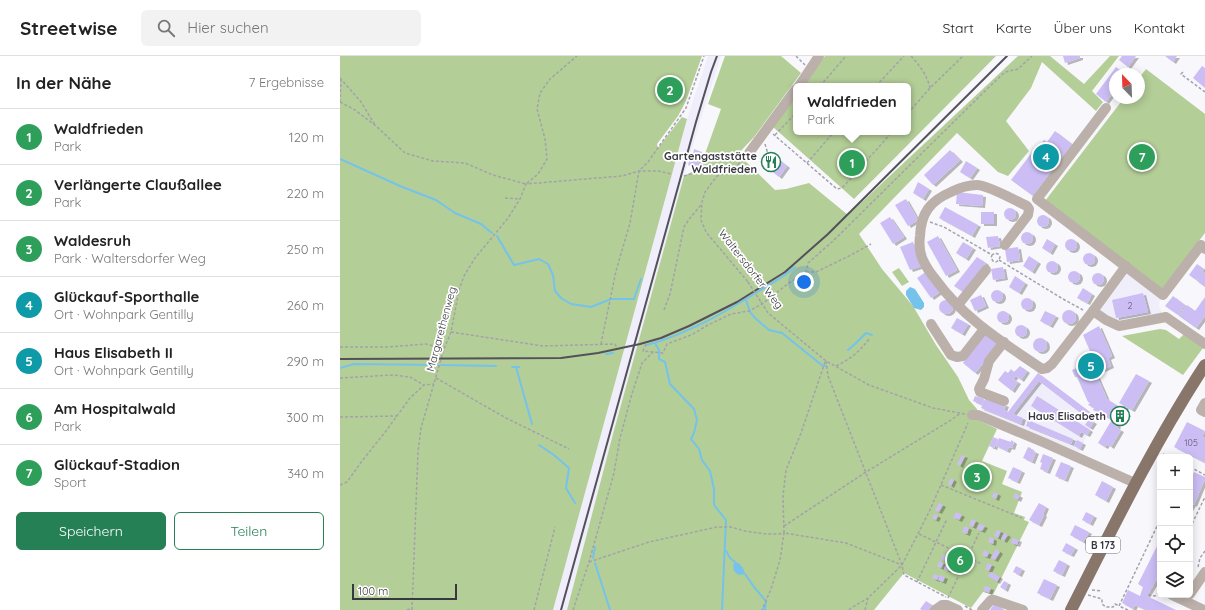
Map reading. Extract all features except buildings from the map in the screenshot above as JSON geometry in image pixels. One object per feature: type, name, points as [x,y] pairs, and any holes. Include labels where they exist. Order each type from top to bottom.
[{"type":"main road","name":"B 173","points":[[1073,609],[1135,483],[1181,403],[1205,365]]},
{"type":"street","points":[[800,83],[820,56]]},
{"type":"street","points":[[749,153],[771,132],[793,94]]},
{"type":"street","points":[[1027,206],[1037,199],[1106,108]]},
{"type":"street","points":[[1005,245],[1028,215],[1029,209],[1027,206],[979,185],[970,185],[956,189],[941,196],[934,201],[922,221],[919,248],[922,260],[943,290],[984,329],[1042,369],[1047,368],[1052,364],[1093,312],[1126,266]]},
{"type":"street","points":[[1037,199],[1163,295],[1204,244]]},
{"type":"street","points":[[958,305],[986,270]]},
{"type":"street","points":[[1093,312],[1119,326],[1166,317],[1205,344]]},
{"type":"street","points":[[930,324],[951,355],[957,357],[963,356],[984,329]]},
{"type":"street","points":[[1004,342],[989,361],[979,390],[980,392],[1004,401]]},
{"type":"street","points":[[1205,403],[1201,410],[1205,412]]},
{"type":"street","points":[[972,415],[978,415],[1135,483]]},
{"type":"street","points":[[1193,590],[1204,574]]},
{"type":"street","points":[[1189,598],[1204,610]]},
{"type":"street","points":[[982,610],[991,600],[1020,610]]},
{"type":"street","points":[[935,610],[942,605],[959,606]]},
{"type":"path","points":[[526,184],[538,174],[547,159],[545,139],[537,109],[540,93],[550,79],[577,56]]},
{"type":"path","points":[[601,344],[616,271],[630,223],[639,171],[648,162],[686,108],[704,56]]},
{"type":"path","points":[[796,56],[810,70]]},
{"type":"path","points":[[823,83],[846,56]]},
{"type":"path","points":[[879,83],[904,56]]},
{"type":"path","points":[[911,56],[923,70],[930,88]]},
{"type":"path","points":[[911,110],[962,56]]},
{"type":"path","points":[[806,272],[808,263],[988,88],[1005,72],[1018,69],[1032,56]]},
{"type":"path","points":[[1183,72],[1181,74],[1205,92]]},
{"type":"path","points":[[340,79],[361,102],[376,126]]},
{"type":"path","points":[[340,79],[340,102],[355,110],[376,126],[405,153],[433,161],[465,163],[493,175],[526,184],[622,176],[639,171],[658,171],[672,174]]},
{"type":"path","points":[[793,115],[771,132],[837,188],[842,188],[889,135]]},
{"type":"path","points":[[807,163],[831,135]]},
{"type":"path","points":[[764,141],[768,154],[766,157],[767,159]]},
{"type":"path","name":"Waltersdorfer Weg","points":[[749,153],[735,168],[717,176],[705,192],[702,202],[701,220],[706,232],[748,282],[768,313],[826,361],[869,385],[933,408],[972,415]]},
{"type":"path","points":[[684,176],[708,170],[717,176]]},
{"type":"path","name":"Margarethenweg","points":[[412,609],[418,452],[421,428],[444,349],[451,332],[459,290],[464,276],[475,258],[495,234],[520,199],[526,184]]},
{"type":"path","points":[[505,198],[520,199]]},
{"type":"path","points":[[664,310],[670,294],[684,227],[700,207],[702,202]]},
{"type":"path","points":[[922,221],[934,223],[944,227],[992,255],[998,254],[1000,257],[999,260]]},
{"type":"path","points":[[646,344],[643,351],[662,353],[666,344],[691,335],[731,314],[749,310],[762,303],[806,272],[816,272],[870,244]]},
{"type":"path","points":[[992,255],[993,261],[996,262],[999,260],[1062,299],[1093,312]]},
{"type":"path","points":[[451,332],[543,346],[615,344],[617,348]]},
{"type":"path","points":[[836,366],[859,351],[870,338]]},
{"type":"path","points":[[340,347],[388,347],[426,344],[444,349]]},
{"type":"path","points":[[573,610],[589,562],[614,473],[620,438],[631,397],[642,363],[652,352]]},
{"type":"path","points":[[762,610],[771,589],[780,560],[784,533],[783,496],[786,470],[801,433],[826,361]]},
{"type":"path","points":[[826,361],[828,376],[902,565],[904,575],[948,598],[959,606],[972,610]]},
{"type":"path","points":[[340,378],[393,376],[410,377],[424,385],[434,384]]},
{"type":"path","points":[[436,378],[506,418],[569,448]]},
{"type":"path","points":[[340,485],[347,482],[410,398],[424,385]]},
{"type":"path","points":[[784,526],[866,472],[961,413]]},
{"type":"path","points":[[849,610],[868,598],[902,565],[941,485],[972,415]]},
{"type":"path","points":[[340,417],[397,416]]},
{"type":"path","points":[[1193,469],[1205,475]]},
{"type":"path","points":[[941,485],[1022,518]]},
{"type":"path","points":[[1191,526],[1205,497]]},
{"type":"path","points":[[917,582],[947,519]]},
{"type":"path","points":[[1119,606],[1157,526]]},
{"type":"path","points":[[534,610],[555,527]]},
{"type":"path","points":[[589,562],[649,542],[717,527],[728,527],[766,534],[784,533],[846,543],[902,565]]},
{"type":"path","points":[[948,598],[979,533]]},
{"type":"path","points":[[918,534],[982,564]]},
{"type":"path","points":[[1204,574],[1198,569],[1198,565],[1200,558],[1205,551]]},
{"type":"path","points":[[1089,590],[1102,591]]},
{"type":"path","points":[[1148,595],[1155,596],[1157,594]]},
{"type":"path","points":[[1087,595],[1102,599],[1102,604],[1106,607],[1113,607],[1115,604],[1128,610]]},
{"type":"path","points":[[865,610],[868,598]]},
{"type":"path","points":[[407,610],[412,609]]},
{"type":"shaded area","points":[[708,56],[721,56],[684,176],[613,434],[567,610],[553,610],[687,119]]},
{"type":"shaded area","points":[[1127,274],[1160,298],[1159,306],[1162,313],[1119,322],[1099,311]]},
{"type":"shaded area","points":[[1038,373],[1097,418],[1079,453],[980,413],[986,397],[1006,405],[1004,410],[1008,412]]},
{"type":"green space","points":[[340,56],[702,56],[686,101],[678,116],[657,144],[658,148],[682,117],[687,119],[553,610],[340,610]]},
{"type":"green space","points":[[725,56],[781,56],[801,73],[754,137],[738,154],[775,190],[786,189],[809,183],[848,215],[1018,56],[1050,56],[1084,84],[1110,56],[1119,56],[1092,91],[1103,102],[1096,111],[1042,62],[1031,88],[1006,121],[1029,151],[1008,176],[998,172],[957,133],[859,234],[882,269],[913,306],[936,345],[958,377],[969,400],[977,409],[976,419],[997,429],[982,461],[1007,471],[1002,484],[1022,492],[1014,513],[1025,517],[1024,520],[1029,522],[993,595],[983,592],[971,608],[904,573],[874,610],[567,610],[613,434],[684,176],[700,168],[721,109],[708,104]]},
{"type":"green space","points":[[825,56],[996,56],[854,199],[772,126],[793,98],[793,135],[911,135],[911,83],[804,83]]},
{"type":"green space","points":[[1146,69],[1205,114],[1205,233],[1161,290],[1045,201],[1119,104],[1145,104]]},
{"type":"green space","points":[[899,268],[909,282],[902,286],[892,272]]},
{"type":"green space","points":[[1160,329],[1166,330],[1179,339],[1184,334],[1203,348],[1183,375],[1122,336]]},
{"type":"water","points":[[910,287],[915,289],[924,303],[924,307],[921,310],[914,308],[906,295],[906,291]]},
{"type":"water","points":[[735,562],[742,566],[745,574],[740,575],[735,572],[733,566]]},
{"type":"waterway","points":[[340,159],[400,186],[436,200],[455,213],[481,224],[492,233]]},
{"type":"waterway","points":[[497,236],[514,265],[539,259],[548,264],[553,275],[555,291],[561,298],[571,304],[591,307],[611,299],[634,299],[641,279]]},
{"type":"waterway","points":[[647,345],[691,329],[719,315],[778,280],[795,267]]},
{"type":"waterway","points":[[746,300],[750,312],[769,330],[782,333],[823,366],[826,366]]},
{"type":"waterway","points":[[848,350],[866,333],[872,335]]},
{"type":"waterway","points":[[655,343],[659,350],[659,359],[665,362],[670,384],[694,409],[697,420],[691,439],[699,449],[702,460],[710,471],[714,489],[714,505],[726,520],[722,610]]},
{"type":"waterway","points":[[606,354],[613,353]]},
{"type":"waterway","points":[[340,368],[354,364],[438,365]]},
{"type":"waterway","points":[[441,365],[496,366]]},
{"type":"waterway","points":[[512,367],[519,367]]},
{"type":"waterway","points":[[516,367],[532,424]]},
{"type":"waterway","points":[[539,445],[569,468],[566,488],[575,503]]},
{"type":"waterway","points":[[593,558],[595,547]]},
{"type":"waterway","points":[[726,551],[730,558],[735,562]]},
{"type":"waterway","points":[[595,563],[610,610]]},
{"type":"waterway","points":[[745,574],[765,600]]},
{"type":"waterway","points":[[765,610],[766,601]]},
{"type":"waterway","points":[[763,610],[765,604]]},
{"type":"railway","points":[[561,610],[696,122],[717,56]]},
{"type":"railway","points":[[340,359],[561,358],[598,353],[640,344],[661,338],[689,326],[737,302],[785,272],[828,234],[1007,56]]},
{"type":"place","name":"Verlängerte Claußallee","points":[[670,90]]},
{"type":"place","name":"Glückauf-Sporthalle","points":[[1046,157]]},
{"type":"place","name":"Glückauf-Stadion","points":[[1142,157]]},
{"type":"place","name":"Gartengaststätte Waldfrieden","points":[[771,162]]},
{"type":"place","name":"Waldfrieden","points":[[852,163]]},
{"type":"place","name":"Haus Elisabeth II","points":[[1091,366]]},
{"type":"place","name":"Haus Elisabeth","points":[[1120,416]]},
{"type":"place","name":"Waldesruh","points":[[977,477]]},
{"type":"place","name":"Am Hospitalwald","points":[[960,560]]}]
